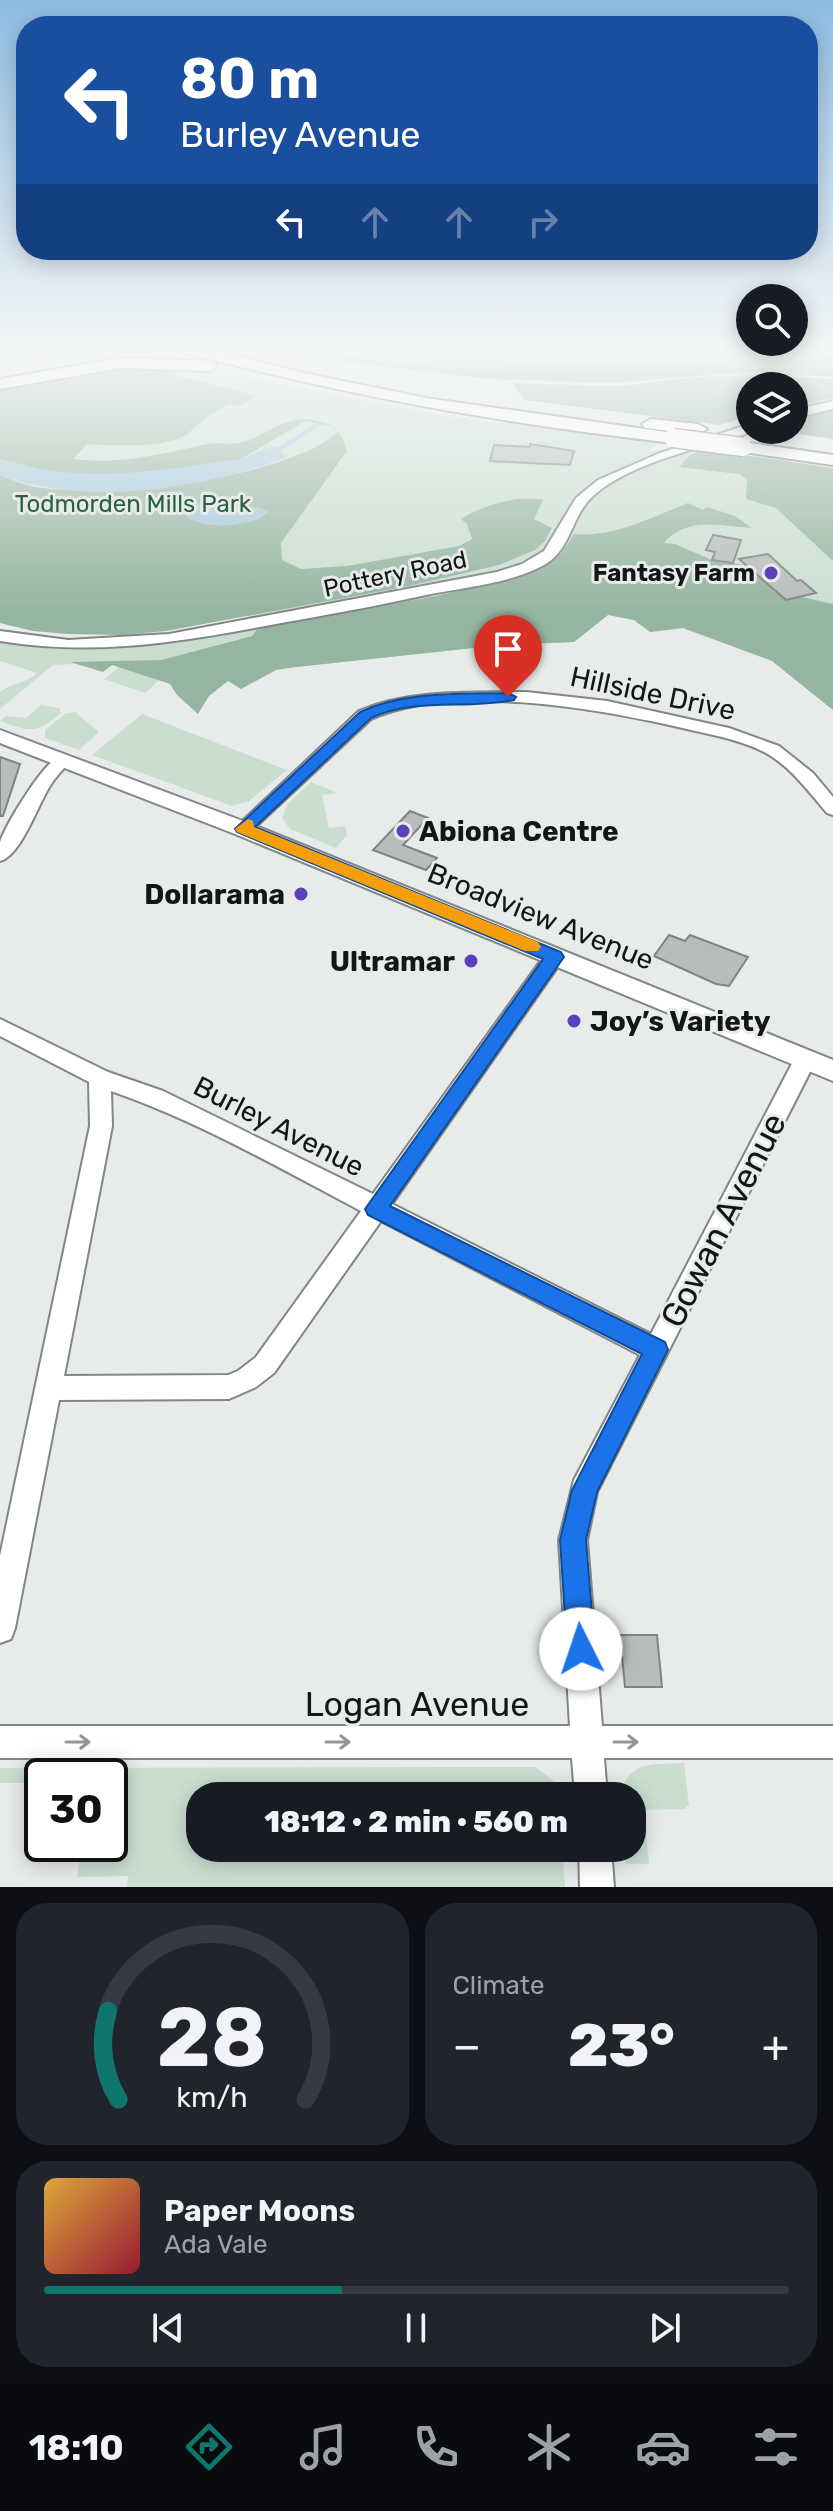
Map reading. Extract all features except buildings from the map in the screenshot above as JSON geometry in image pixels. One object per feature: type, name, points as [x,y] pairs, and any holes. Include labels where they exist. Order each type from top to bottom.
[{"type":"highway","points":[[647,435],[833,460]]},
{"type":"highway","points":[[808,443],[833,448]]},
{"type":"main road","name":"Broadview Avenue","points":[[0,736],[243,829],[833,1071]]},
{"type":"street","name":"Pottery Road","points":[[0,636],[76,646],[136,644],[377,602],[513,571],[542,560],[556,549],[581,500],[602,483],[635,468],[736,439]]},
{"type":"street","name":"Hillside Drive","points":[[243,829],[365,715],[385,706],[447,698],[567,700],[723,732],[773,750],[789,760],[833,809]]},
{"type":"street","points":[[0,855],[9,844],[44,777],[62,760]]},
{"type":"street","points":[[48,1388],[229,1387],[247,1379],[265,1365],[554,957]]},
{"type":"street","name":"Burley Avenue","points":[[0,1027],[100,1078],[155,1097],[223,1130],[656,1350]]},
{"type":"street","name":"Gowan Avenue","points":[[590,1782],[573,1540],[584,1490],[805,1060]]},
{"type":"street","points":[[0,1628],[101,1126],[100,1078]]},
{"type":"street","name":"Logan Avenue","points":[[0,1742],[833,1742]]},
{"type":"street","points":[[596,1862],[597,1887]]},
{"type":"green space","name":"Todmorden Mills Park","points":[[0,435],[603,435],[660,442],[648,451],[703,449],[833,468],[833,710],[772,661],[683,628],[650,632],[634,620],[608,615],[574,642],[502,645],[296,667],[247,615],[124,633],[63,633],[0,623]]},
{"type":"green space","points":[[0,435],[185,435],[157,444],[87,444],[73,459],[125,460],[208,444],[239,443],[260,435],[281,435],[241,459],[121,476],[53,473],[0,459]]},
{"type":"green space","points":[[333,435],[340,435],[347,451],[281,543],[282,560],[301,569],[347,566],[459,546],[472,539],[467,524],[461,519],[489,506],[512,500],[543,500],[534,519],[552,528],[545,541],[535,550],[499,565],[404,587],[166,631],[123,635],[67,634],[33,631],[0,623],[0,475],[31,486],[105,490],[192,482],[277,463],[312,449]],"holes":[[[200,503],[232,510],[257,507],[268,512],[258,519],[229,524]]]},
{"type":"green space","points":[[808,435],[808,435],[833,435],[833,439]]},
{"type":"green space","points":[[703,449],[833,468],[833,561],[776,508],[746,499],[747,480],[739,474],[679,467],[690,455]]},
{"type":"green space","points":[[688,503],[703,510],[707,507],[735,516],[752,528],[694,526],[683,529],[664,543],[675,544],[712,560],[746,565],[786,600],[801,597],[833,604],[833,710],[772,661],[683,628],[650,632],[634,620],[608,615],[574,642],[502,645],[296,667],[276,670],[241,689],[228,681],[209,696],[198,714],[170,684],[112,665],[103,672],[70,662],[161,660],[252,636],[257,629],[436,596],[528,574],[561,554],[574,534],[618,530]]},
{"type":"green space","points":[[257,629],[252,636],[161,660],[53,665],[0,709],[0,692],[37,673],[0,661],[0,642],[34,647],[98,649],[160,644]]},
{"type":"green space","points":[[119,667],[159,680],[145,693],[104,679]]},
{"type":"green space","points":[[41,705],[59,708],[61,713],[34,729],[0,721],[6,716],[26,718]]},
{"type":"green space","points":[[75,712],[99,732],[79,750],[45,738],[45,730],[65,714]]},
{"type":"green space","points":[[142,714],[287,770],[249,801],[232,806],[92,755]]},
{"type":"green space","points":[[311,782],[338,793],[322,795],[329,828],[345,826],[347,835],[336,848],[290,829],[282,818],[287,805]]},
{"type":"green space","points":[[684,1763],[689,1806],[686,1809],[646,1810],[646,1782],[625,1782],[637,1769],[653,1764]]},
{"type":"green space","points":[[535,1767],[554,1782],[186,1782],[186,1862],[563,1862],[565,1887],[127,1887],[128,1876],[77,1877],[79,1862],[128,1862],[128,1768]]},
{"type":"green space","points":[[0,1768],[24,1768],[24,1783],[0,1783]]},
{"type":"green space","points":[[646,1832],[649,1864],[626,1864],[646,1862]]},
{"type":"water","points":[[276,447],[287,457],[217,478],[144,490],[71,490],[35,485],[0,475],[0,459],[58,472],[117,473],[235,460]]},
{"type":"water","points":[[200,503],[232,510],[257,507],[268,512],[250,521],[226,525],[201,523],[183,514]]},
{"type":"waterway","points":[[273,453],[301,435]]},
{"type":"slow traffic","points":[[248,824],[243,829],[532,947]]},
{"type":"place","name":"Fantasy Farm","points":[[771,573]]},
{"type":"place","name":"Abiona Centre","points":[[403,831]]},
{"type":"place","name":"Dollarama","points":[[301,894]]},
{"type":"place","name":"Ultramar","points":[[471,961]]},
{"type":"place","name":"Joy’s Variety","points":[[574,1021]]},
{"type":"route","points":[[508,697],[447,698],[385,706],[365,715],[243,829],[554,957],[376,1209],[656,1350],[584,1490],[573,1540],[581,1649]]}]
